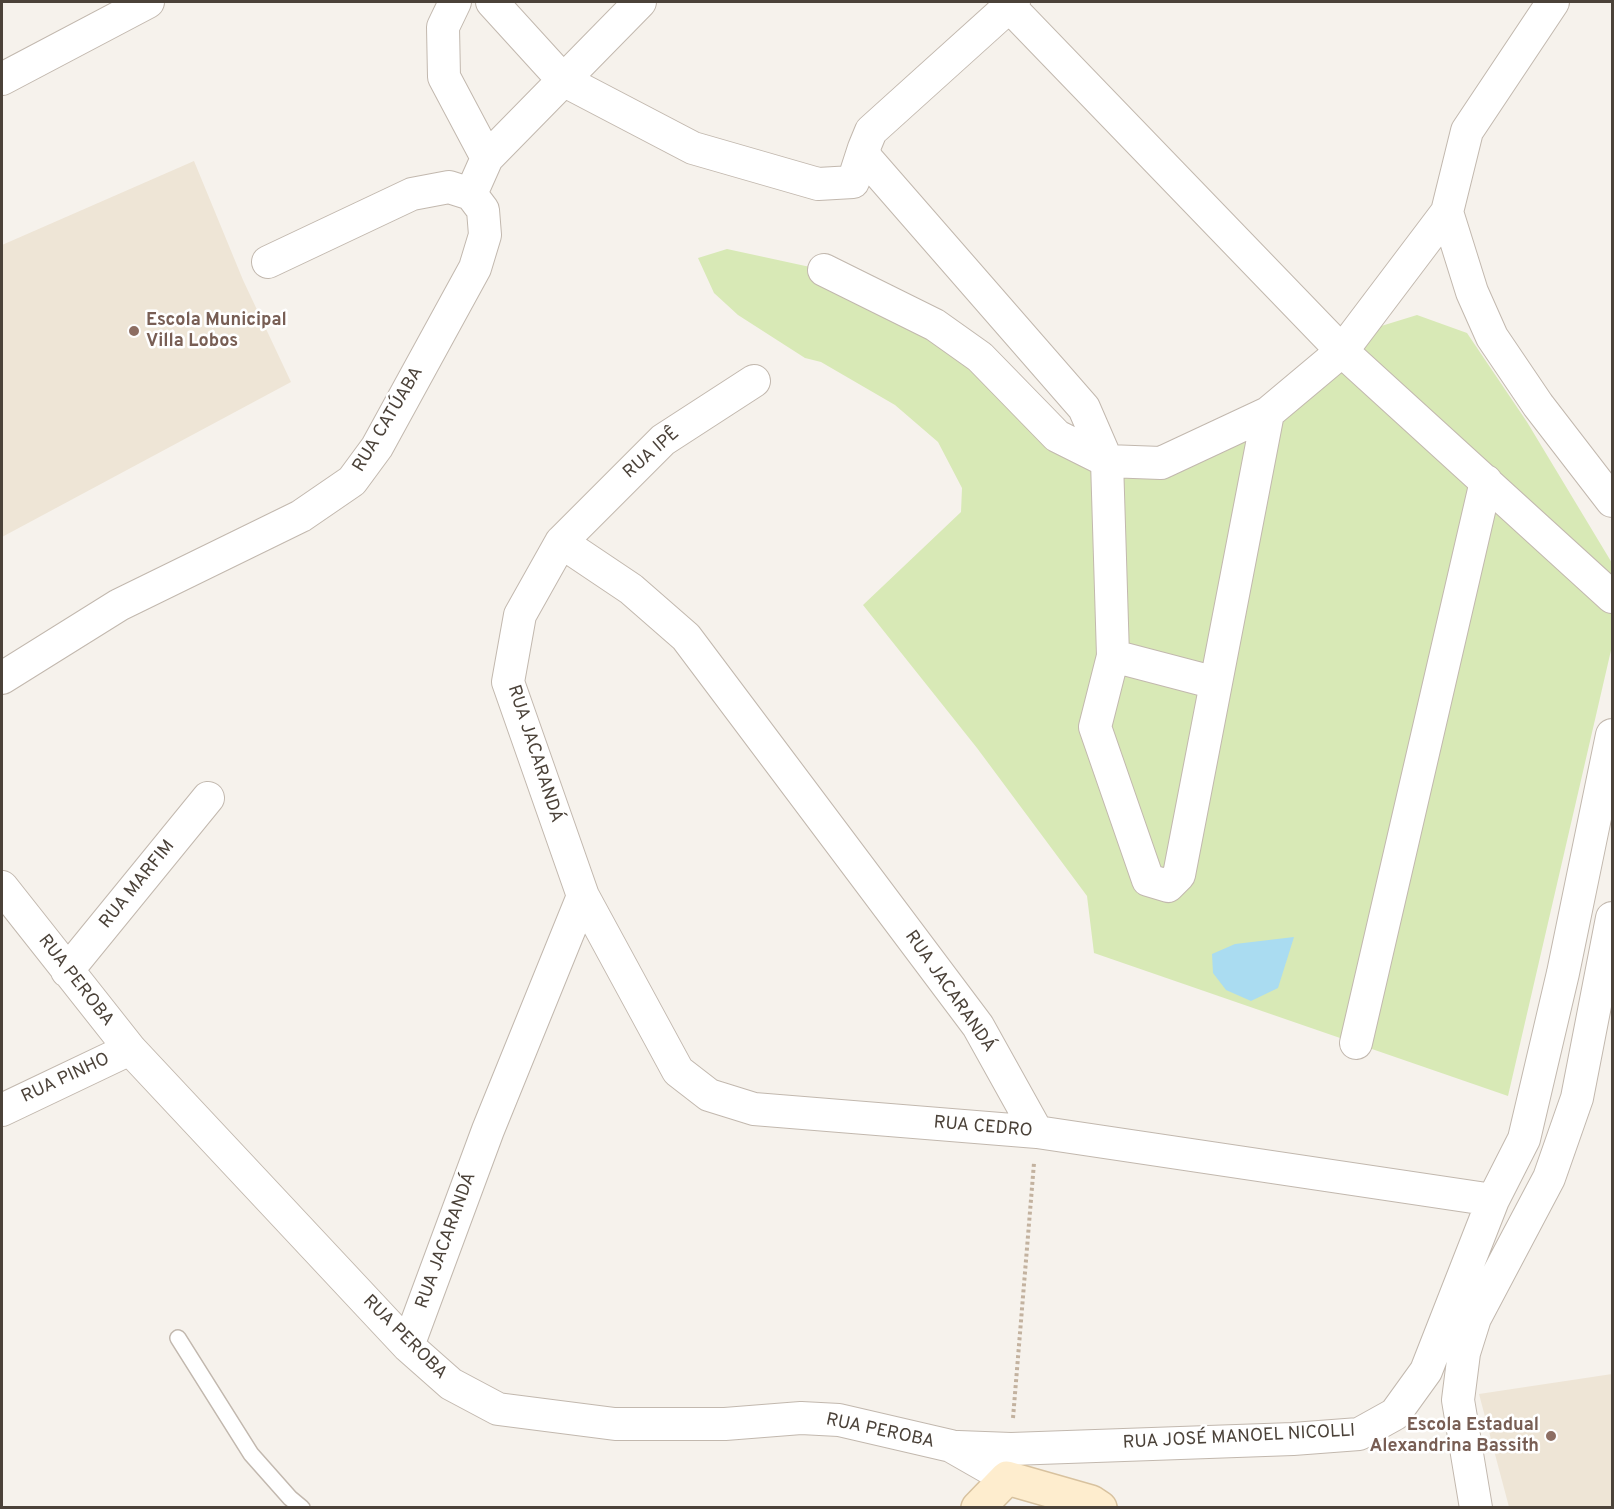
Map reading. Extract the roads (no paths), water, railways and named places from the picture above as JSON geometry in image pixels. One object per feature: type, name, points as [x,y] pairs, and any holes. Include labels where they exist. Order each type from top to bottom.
[{"type":"main road","points":[[978,1508],[1009,1464],[1100,1508]]},
{"type":"street","points":[[2,79],[148,2]]},
{"type":"street","points":[[455,2],[443,27],[444,77],[487,158]]},
{"type":"street","points":[[492,2],[563,80],[693,148],[818,184],[853,182],[871,131],[1011,4],[1342,351],[1612,597]]},
{"type":"street","points":[[268,262],[411,194],[448,187],[471,194],[487,158],[640,2]]},
{"type":"street","points":[[824,270],[935,325],[980,357],[1057,436],[1107,461],[1161,463],[1268,413],[1342,351],[1447,212],[1467,131],[1553,2]]},
{"type":"street","points":[[864,148],[866,158],[1084,408],[1107,461],[1113,656],[1095,728],[1148,880],[1168,886],[1179,875],[1268,413]]},
{"type":"street","name":"RUA CATÚABA","points":[[2,678],[119,605],[301,516],[352,481],[377,447],[475,268],[485,235],[483,210],[471,194]]},
{"type":"street","points":[[1447,212],[1472,292],[1492,337],[1538,405],[1612,501]]},
{"type":"street","name":"RUA IPÊ","points":[[561,542],[663,440],[754,381]]},
{"type":"street","points":[[1356,1043],[1486,481]]},
{"type":"street","name":"RUA JACARANDÁ","points":[[408,1346],[488,1131],[583,896],[508,682],[520,615],[561,542],[631,589],[686,637],[978,1026],[1037,1132]]},
{"type":"street","points":[[1113,656],[1216,683]]},
{"type":"street","name":"RUA JOSÉ MANOEL NICOLLI","points":[[1009,1464],[1359,1434],[1395,1414],[1421,1378],[1445,1325],[1493,1200],[1524,1139],[1563,973],[1612,735]]},
{"type":"street","name":"RUA MARFIM","points":[[67,971],[208,798]]},
{"type":"street","name":"RUA PEROBA","points":[[2,887],[130,1049],[408,1346],[451,1384],[498,1409],[615,1424],[725,1424],[801,1418],[839,1420],[951,1446],[1009,1464]]},
{"type":"street","name":"RUA CEDRO","points":[[583,896],[678,1071],[709,1095],[754,1109],[1037,1132],[1493,1200]]},
{"type":"street","points":[[1476,1508],[1458,1400],[1464,1353],[1475,1318],[1549,1178],[1577,1098],[1612,918]]},
{"type":"street","name":"RUA PINHO","points":[[2,1110],[130,1049]]},
{"type":"lane","points":[[178,1338],[251,1454],[290,1498],[302,1508]]},
{"type":"water","points":[[1294,937],[1278,988],[1251,1001],[1226,990],[1213,973],[1212,954],[1235,944]]},
{"type":"place","name":"Escola Municipal Villa Lobos","points":[[134,331]]},
{"type":"place","name":"Escola Estadual Alexandrina Bassith","points":[[1551,1436]]}]
